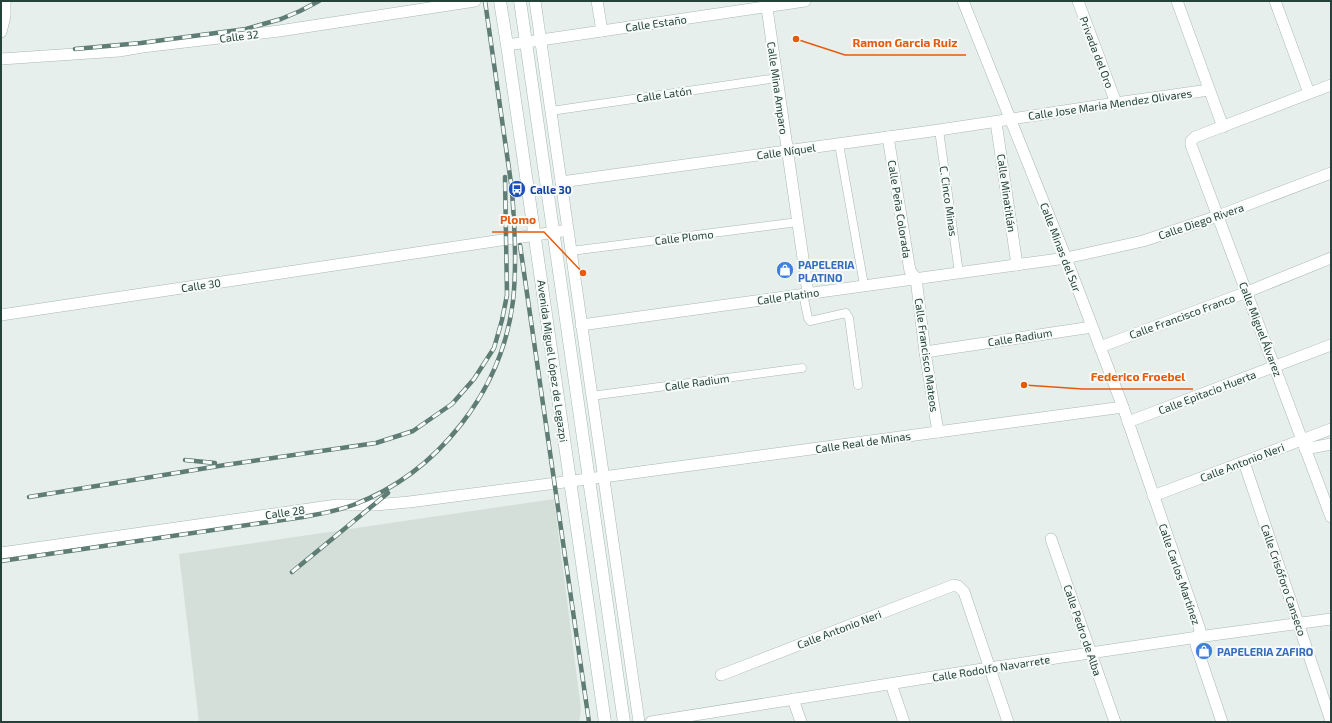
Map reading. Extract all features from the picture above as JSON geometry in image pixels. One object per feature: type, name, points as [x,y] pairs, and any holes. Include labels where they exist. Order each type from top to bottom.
[{"type":"main road","name":"Avenida Miguel López de Legazpi","points":[[500,1],[605,722]]},
{"type":"main road","name":"Avenida Miguel López de Legazpi","points":[[520,1],[624,722]]},
{"type":"street","points":[[1,32],[5,16],[5,1]]},
{"type":"street","name":"Calle 32","points":[[1,59],[119,51],[279,31],[475,1]]},
{"type":"street","points":[[535,1],[639,722]]},
{"type":"street","points":[[597,1],[602,31]]},
{"type":"street","name":"Calle Estaño","points":[[507,45],[766,4],[805,1]]},
{"type":"street","name":"Calle Minas del Sur","points":[[963,1],[1066,258],[1123,407],[1153,496]]},
{"type":"street","name":"Privada del Oro","points":[[1078,1],[1116,103]]},
{"type":"street","points":[[1177,1],[1223,127],[1331,85]]},
{"type":"street","points":[[1274,1],[1310,93]]},
{"type":"street","name":"Calle Mina Amparo","points":[[766,4],[798,222],[808,318],[810,321],[846,313],[849,318],[858,385]]},
{"type":"street","name":"Calle Latón","points":[[551,111],[777,78]]},
{"type":"street","name":"Calle Jose Maria Mendez Olivares","points":[[1011,119],[1209,90]]},
{"type":"street","name":"Calle Níquel","points":[[561,182],[1011,119]]},
{"type":"street","name":"Calle Minatitlán","points":[[996,122],[1017,265]]},
{"type":"street","name":"Calle Miguel Álvarez","points":[[1223,127],[1195,137],[1191,141],[1191,148],[1247,292],[1331,517]]},
{"type":"street","name":"C. Cinco Minas","points":[[939,130],[959,273]]},
{"type":"street","name":"Calle Peña Colorada","points":[[888,137],[910,271],[916,278]]},
{"type":"street","points":[[839,144],[864,286]]},
{"type":"street","name":"Calle Diego Rivera","points":[[1066,258],[1143,241],[1218,216],[1331,173]]},
{"type":"street","name":"Calle Plomo","points":[[571,251],[798,222]]},
{"type":"street","name":"Calle 30","points":[[1,315],[568,230]]},
{"type":"street","name":"Calle Platino","points":[[581,325],[1066,258]]},
{"type":"street","name":"Calle Francisco Franco","points":[[1100,347],[1247,292],[1331,258]]},
{"type":"street","name":"Calle Francisco Mateos","points":[[916,278],[925,352],[938,432]]},
{"type":"street","name":"Calle Radium","points":[[925,352],[1092,326]]},
{"type":"street","name":"Calle Epitacio Huerta","points":[[1128,422],[1331,345]]},
{"type":"street","name":"Calle Radium","points":[[591,396],[802,368]]},
{"type":"street","name":"Calle Real de Minas","points":[[589,479],[1123,407]]},
{"type":"street","name":"Calle Antonio Neri","points":[[1153,496],[1244,462],[1304,444],[1331,429]]},
{"type":"street","points":[[1304,444],[1331,444]]},
{"type":"street","name":"Calle Crisóforo Canseco","points":[[1244,462],[1331,722]]},
{"type":"street","name":"Calle 28","points":[[1,553],[337,505],[375,505],[409,502],[589,479]]},
{"type":"street","name":"Calle Carlos Martínez","points":[[1153,496],[1200,630],[1196,646],[1222,722]]},
{"type":"street","name":"Calle Pedro de Alba","points":[[1051,539],[1115,722]]},
{"type":"street","name":"Calle Antonio Neri","points":[[721,675],[954,585],[958,586],[964,592],[989,668]]},
{"type":"street","name":"Calle Rodolfo Navarrete","points":[[651,722],[989,668],[1331,619]]},
{"type":"street","points":[[989,668],[1008,722]]},
{"type":"street","points":[[891,684],[904,722]]},
{"type":"street","points":[[793,699],[801,722]]},
{"type":"shaded area","points":[[554,499],[581,709],[579,722],[199,722],[179,554]]},
{"type":"railway","points":[[75,49],[141,43],[246,29],[281,19],[319,1]]},
{"type":"railway","points":[[485,1],[513,197]]},
{"type":"railway","points":[[29,497],[225,465],[376,443],[413,431],[452,404],[474,379],[494,348],[507,295],[505,177]]},
{"type":"railway","points":[[1,561],[303,517],[328,512],[353,505],[384,491],[412,472],[438,450],[461,425],[480,397],[495,366],[506,334],[513,301],[515,247],[512,192]]},
{"type":"railway","points":[[520,245],[589,722]]},
{"type":"railway","points":[[185,460],[215,463]]},
{"type":"railway","points":[[292,572],[388,493]]},
{"type":"place","name":"Ramon Garcia Ruiz","points":[[796,39]]},
{"type":"place","name":"Calle 30","points":[[517,189]]},
{"type":"place","name":"PAPELERIA PLATINO","points":[[785,270]]},
{"type":"place","name":"Plomo","points":[[583,273]]},
{"type":"place","name":"Federico Froebel","points":[[1024,385]]},
{"type":"place","name":"PAPELERIA ZAFIRO","points":[[1204,651]]}]
